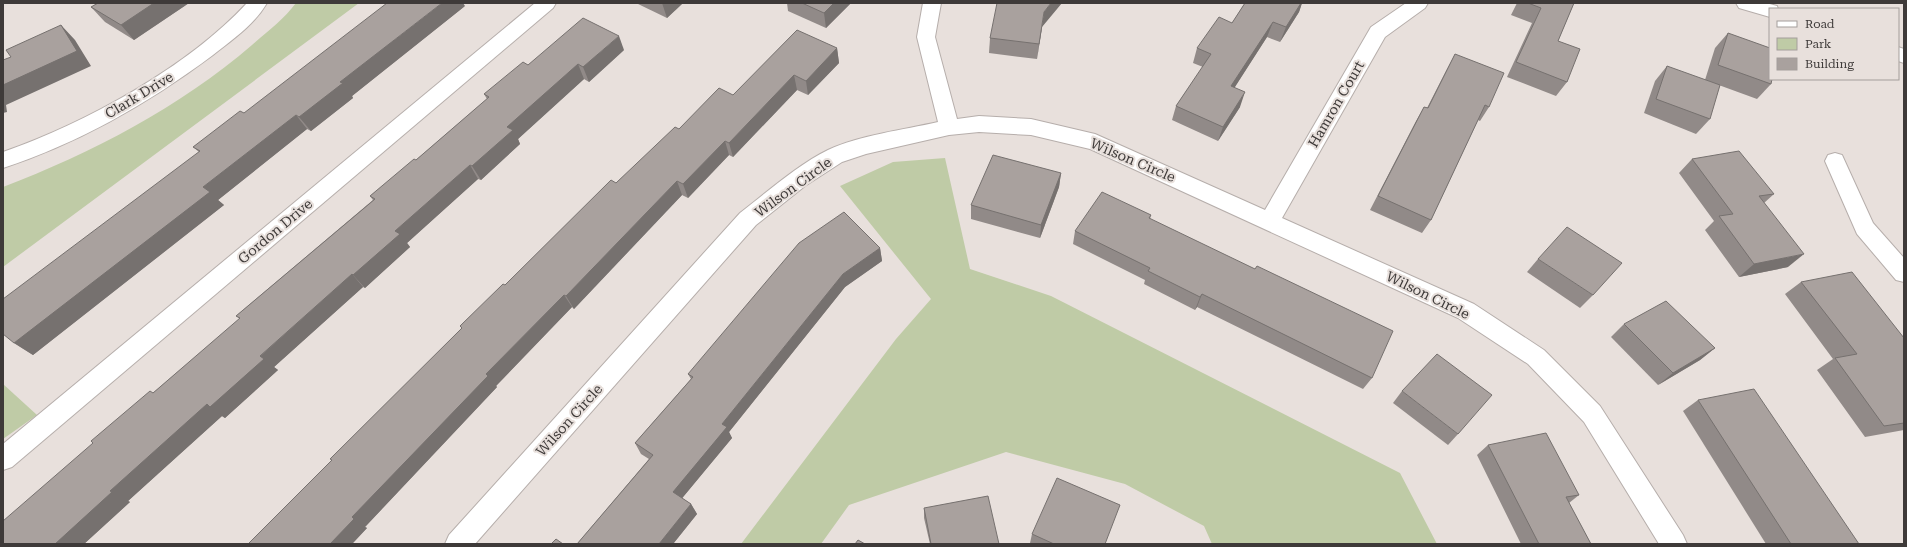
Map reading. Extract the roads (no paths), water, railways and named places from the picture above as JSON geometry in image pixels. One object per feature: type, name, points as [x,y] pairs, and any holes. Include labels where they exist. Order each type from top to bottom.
[{"type":"street","name":"Clark Drive","points":[[3,160],[26,152],[114,112],[177,72],[235,28],[258,3]]},
{"type":"street","name":"Gordon Drive","points":[[3,459],[547,3]]},
{"type":"street","points":[[932,3],[926,37],[949,127]]},
{"type":"street","name":"Hamron Court","points":[[1269,221],[1378,32],[1419,3]]},
{"type":"street","points":[[1745,3],[1769,11]]},
{"type":"street","name":"Wilson Circle","points":[[458,544],[748,219],[798,180],[835,156],[865,146],[949,127],[979,124],[1031,127],[1095,142],[1466,311],[1536,357],[1592,414],[1674,544]]},
{"type":"street","points":[[1835,161],[1865,228],[1904,272]]}]
